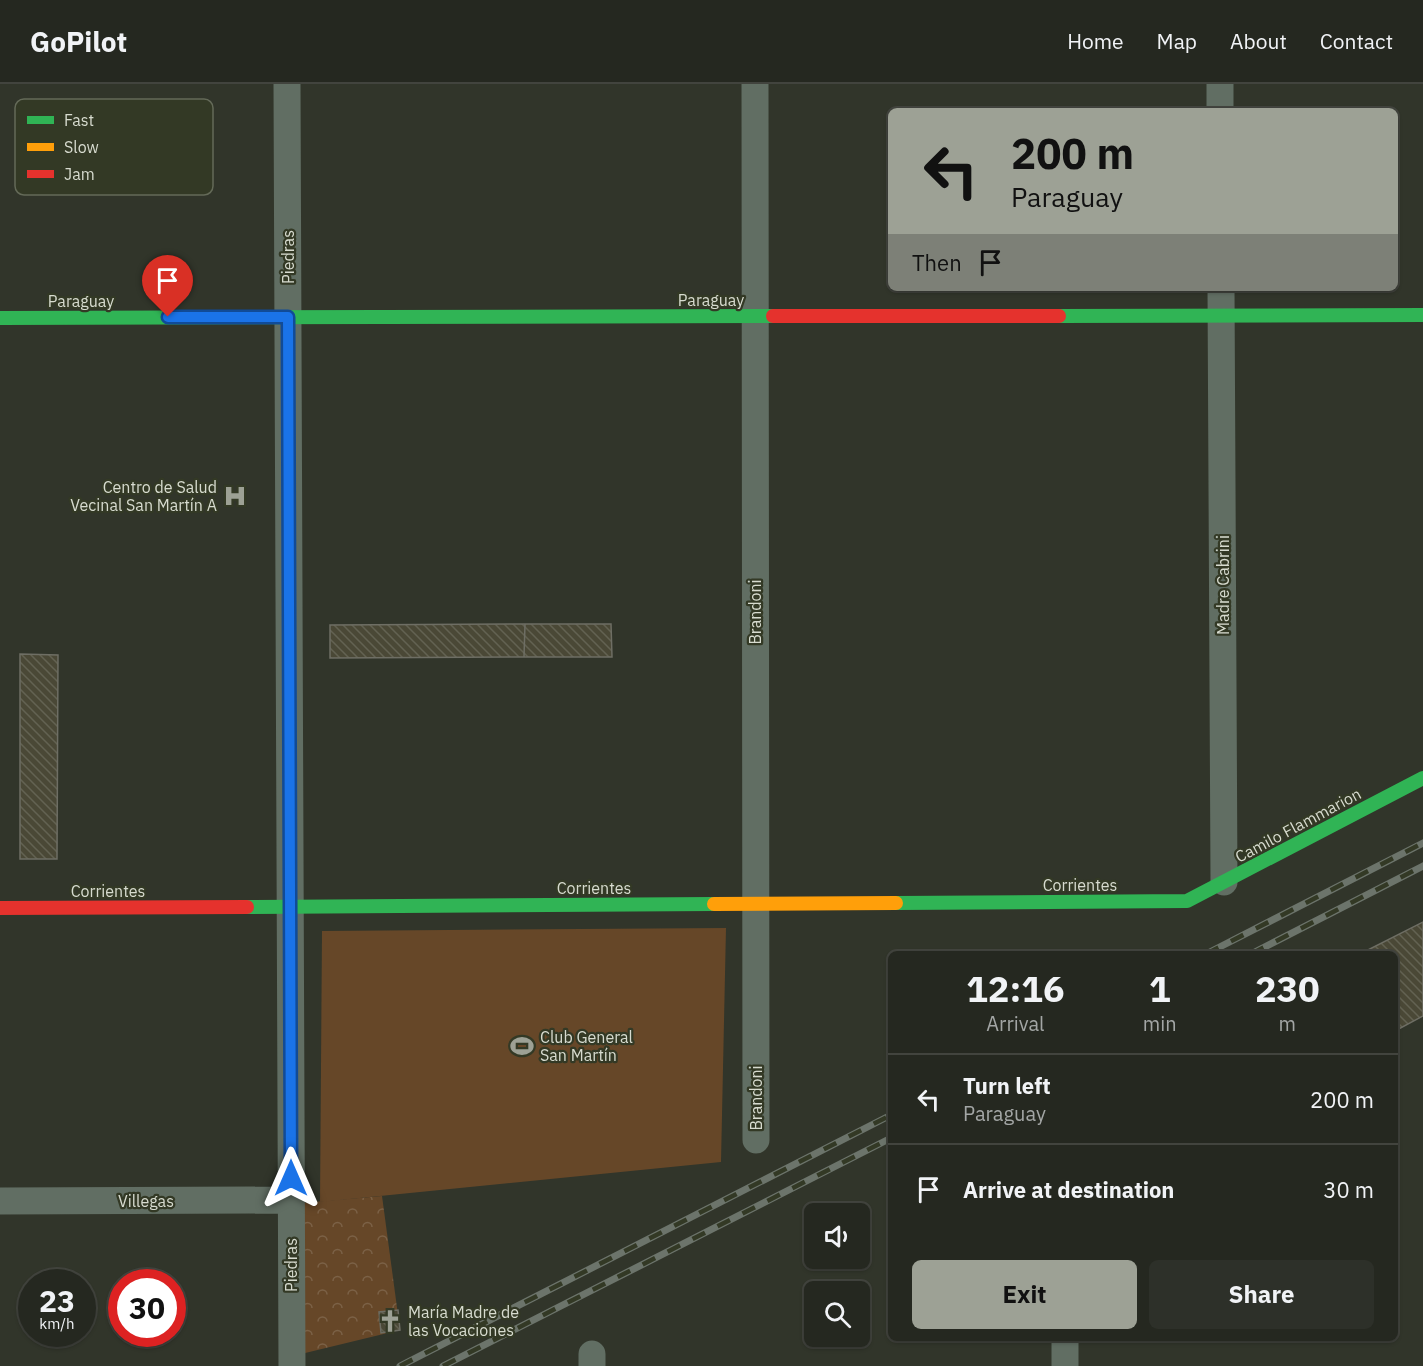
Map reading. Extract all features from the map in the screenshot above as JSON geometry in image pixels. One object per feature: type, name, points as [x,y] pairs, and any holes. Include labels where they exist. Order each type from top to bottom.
[{"type":"street","name":"Piedras","points":[[287,84],[292,1366]]},
{"type":"street","name":"Brandoni","points":[[754,84],[756,1140]]},
{"type":"street","points":[[1220,84],[1220,108]]},
{"type":"street","name":"Madre Cabrini","points":[[1221,291],[1224,882]]},
{"type":"street","name":"Paraguay","points":[[0,318],[1423,315]]},
{"type":"street","name":"Camilo Flammarion","points":[[1187,901],[1423,778]]},
{"type":"street","name":"Corrientes","points":[[0,908],[1187,901]]},
{"type":"street","name":"Villegas","points":[[0,1201],[291,1200]]},
{"type":"street","points":[[1065,1341],[1065,1366]]},
{"type":"green space","name":"Club General San Martín","points":[[726,928],[721,1162],[320,1202],[322,931]]},
{"type":"green space","points":[[382,1196],[400,1330],[301,1354],[301,1203]]},
{"type":"building","points":[[525,624],[611,624],[612,657],[524,657]]},
{"type":"building","points":[[525,624],[524,657],[330,658],[330,625]]},
{"type":"building","points":[[20,654],[58,655],[57,859],[20,859]]},
{"type":"building","points":[[1423,922],[1423,1016],[1398,1029],[1398,951],[1366,951]]},
{"type":"building","name":"María Madre de las Vocaciones","points":[[398,1310],[400,1330],[381,1333],[379,1312]]},
{"type":"railway","points":[[1212,951],[1423,843]]},
{"type":"railway","points":[[1257,951],[1423,866]]},
{"type":"railway","points":[[400,1366],[888,1117]]},
{"type":"railway","points":[[443,1366],[888,1140]]},
{"type":"traffic: fast","points":[[1059,316],[1423,315]]},
{"type":"traffic: fast","points":[[0,318],[773,316]]},
{"type":"traffic: fast","points":[[896,903],[1187,901],[1423,778]]},
{"type":"traffic: fast","points":[[247,907],[714,904]]},
{"type":"traffic: slow","points":[[714,904],[896,903]]},
{"type":"traffic: jam","points":[[773,316],[1059,316]]},
{"type":"traffic: jam","points":[[0,908],[247,907]]},
{"type":"place","name":"Centro de Salud Vecinal San Martín A","points":[[235,496]]},
{"type":"place","name":"Club General San Martín","points":[[522,1046]]},
{"type":"place","name":"María Madre de las Vocaciones","points":[[390,1321]]},
{"type":"route","points":[[168,317],[288,317],[291,1178]]}]
